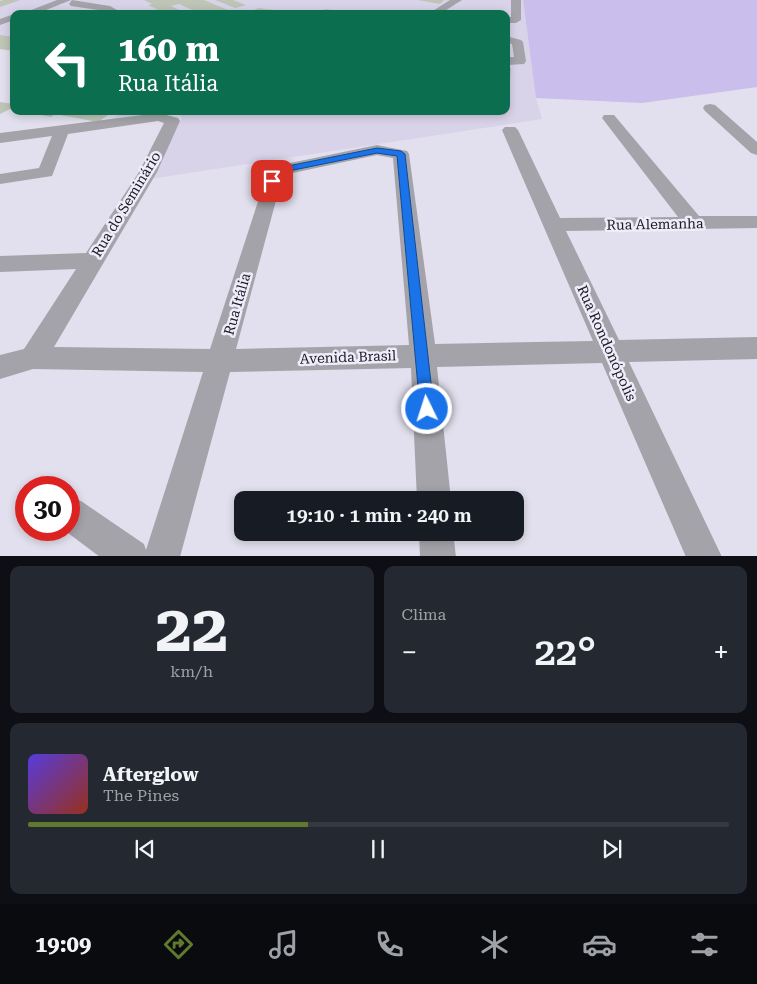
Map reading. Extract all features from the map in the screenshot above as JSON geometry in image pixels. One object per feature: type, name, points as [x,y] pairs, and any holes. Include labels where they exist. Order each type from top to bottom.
[{"type":"street","points":[[28,10],[26,8],[48,0]]},
{"type":"street","points":[[34,10],[61,0],[76,1],[111,10]]},
{"type":"street","points":[[440,10],[457,0]]},
{"type":"street","points":[[510,20],[516,20],[516,0]]},
{"type":"street","points":[[510,40],[517,42],[520,61],[510,61]]},
{"type":"street","points":[[710,108],[757,150]]},
{"type":"street","name":"Rua do Seminário","points":[[0,138],[158,117],[173,121],[148,172],[33,358]]},
{"type":"street","points":[[609,118],[694,223]]},
{"type":"street","points":[[0,179],[46,172],[62,130]]},
{"type":"street","name":"Rua Rondonópolis","points":[[510,130],[704,556]]},
{"type":"street","name":"Rua Itália","points":[[162,556],[272,181],[282,170],[377,150],[401,154],[423,355]]},
{"type":"street","name":"Rua Alemanha","points":[[554,225],[757,222]]},
{"type":"street","points":[[0,264],[92,261]]},
{"type":"street","name":"Avenida Brasil","points":[[0,367],[33,358],[220,361],[757,348]]},
{"type":"street","points":[[423,355],[433,491]]},
{"type":"street","points":[[80,521],[131,556]]},
{"type":"street","points":[[437,541],[438,556]]},
{"type":"shaded area","points":[[0,0],[523,0],[536,98],[542,119],[150,179],[182,118],[180,115],[510,115],[510,10],[10,10],[10,50],[0,49]]},
{"type":"shaded area","points":[[523,0],[757,0],[757,87],[642,103],[536,98]]},
{"type":"shaded area","points":[[118,115],[153,115],[111,120]]},
{"type":"building","points":[[20,0],[0,7],[0,1]]},
{"type":"building","points":[[144,0],[204,0],[228,10],[192,10],[179,4],[171,6],[180,10],[159,10],[148,5],[152,4]]},
{"type":"building","points":[[215,0],[233,0],[246,5],[235,8]]},
{"type":"building","points":[[418,0],[444,0],[440,4]]},
{"type":"building","points":[[258,8],[274,10],[254,10]]},
{"type":"building","points":[[0,35],[10,36],[10,50],[0,49]]},
{"type":"building","points":[[0,102],[10,103],[10,109],[0,114]]},
{"type":"building","points":[[60,115],[108,115],[98,122]]},
{"type":"route","points":[[272,181],[282,170],[377,150],[401,154],[427,409]]}]
